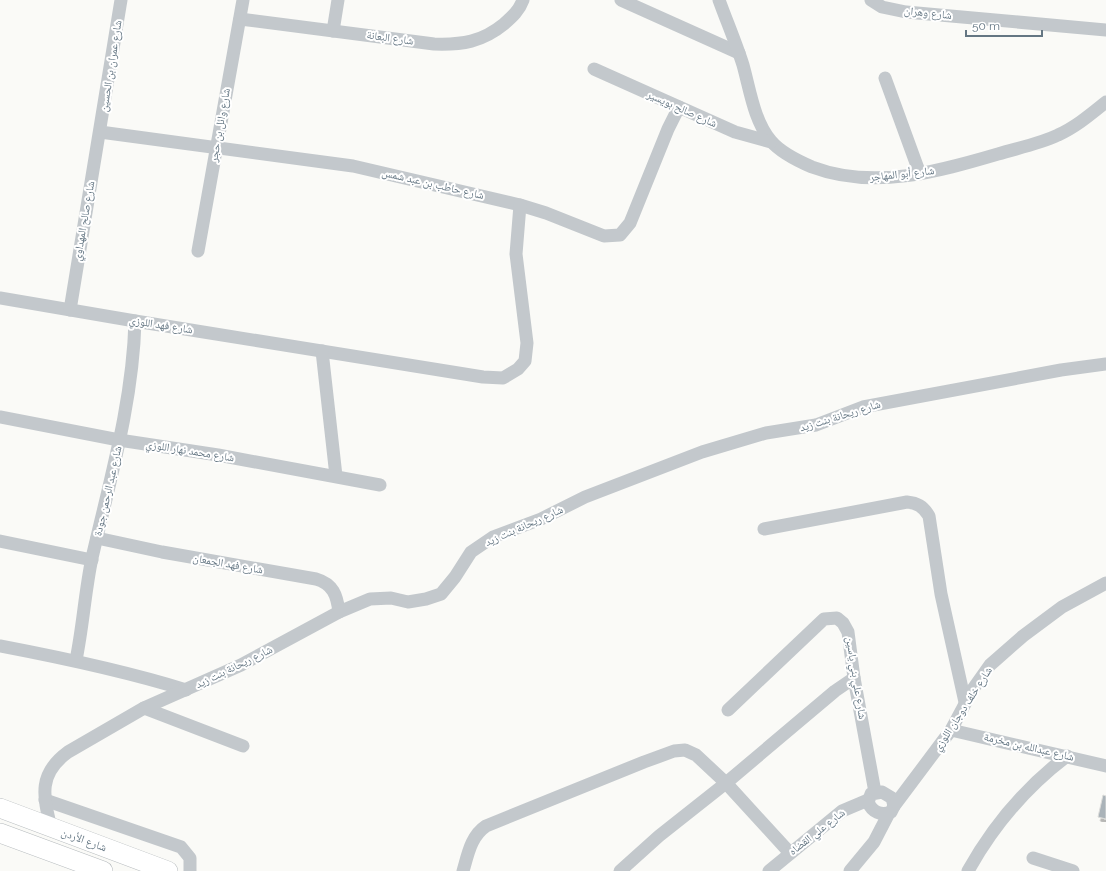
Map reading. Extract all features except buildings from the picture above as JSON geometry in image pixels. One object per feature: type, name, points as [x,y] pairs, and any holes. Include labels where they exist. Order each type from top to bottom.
[{"type":"highway","name":"شارع الأردن","points":[[0,808],[168,871]]},
{"type":"highway","name":"شارع الأردن","points":[[0,833],[103,871]]},
{"type":"street","name":"شارع عمران بن الحسين","points":[[100,132],[121,0]]},
{"type":"street","name":"شارع وائل بن حجر","points":[[198,251],[243,0]]},
{"type":"street","points":[[333,31],[338,0]]},
{"type":"street","name":"شارع البعانة","points":[[240,19],[434,44],[460,44],[481,39],[498,29],[514,15],[523,0]]},
{"type":"street","points":[[621,0],[739,53]]},
{"type":"street","name":"شارع أبو المهاجر","points":[[719,0],[739,53],[760,122],[771,142],[800,162],[834,174],[858,178],[882,178],[920,174],[973,162],[1030,145],[1059,134],[1106,102]]},
{"type":"street","name":"شارع وهران","points":[[871,0],[882,7],[906,12],[1106,30]]},
{"type":"street","name":"شارع صالح بويسير","points":[[594,69],[735,132],[771,142]]},
{"type":"street","points":[[885,78],[920,174]]},
{"type":"street","name":"شارع حاطب بن عبد شمس","points":[[100,132],[353,166],[546,212],[595,234],[614,237],[620,235],[630,223],[668,129],[679,107]]},
{"type":"street","name":"شارع صالح المهداوي","points":[[70,310],[100,132]]},
{"type":"street","name":"شارع فهد اللوزي","points":[[0,298],[483,377],[503,378],[518,368],[525,361],[527,342],[516,254],[520,205]]},
{"type":"street","name":"شارع عبد الرحمن جودة","points":[[76,660],[92,560],[119,440],[130,375],[135,321]]},
{"type":"street","points":[[322,351],[336,476]]},
{"type":"street","name":"شارع ريحانة بنت زيد","points":[[51,828],[45,800],[45,784],[47,775],[56,761],[86,741],[144,708],[241,665],[339,612],[370,598],[391,598],[408,602],[426,599],[441,594],[456,577],[471,552],[493,537],[541,519],[586,497],[702,452],[766,432],[796,430],[816,425],[863,407],[1039,374],[1106,364]]},
{"type":"street","name":"شارع محمد نهار اللوزي","points":[[0,417],[119,440],[218,455],[380,485]]},
{"type":"street","points":[[764,529],[907,502],[917,503],[925,509],[929,516],[940,594],[965,702]]},
{"type":"street","name":"شارع فهد الجمعان","points":[[97,538],[162,552],[324,581],[332,587],[336,593],[339,612]]},
{"type":"street","points":[[0,541],[92,560]]},
{"type":"street","name":"شارع خلف دوجان اللوزي","points":[[850,871],[874,842],[892,810],[951,730],[965,702],[990,665],[1023,636],[1062,607],[1106,583]]},
{"type":"street","name":"شارع علي بني ياسين","points":[[728,710],[824,619],[838,618],[844,623],[848,632],[872,796]]},
{"type":"street","points":[[0,646],[76,660],[186,690]]},
{"type":"street","points":[[620,871],[659,836],[726,783],[835,691],[854,678]]},
{"type":"street","points":[[144,708],[243,746]]},
{"type":"street","name":"شارع عبدالله بن مخرمة","points":[[951,730],[1106,766]]},
{"type":"street","points":[[463,871],[472,841],[478,832],[486,826],[644,762],[674,751],[685,750],[696,755],[726,783],[790,853]]},
{"type":"street","points":[[968,871],[981,847],[1016,803],[1041,775],[1066,756]]},
{"type":"street","points":[[888,794],[892,798],[892,810],[884,814],[876,812],[870,807],[872,796],[888,794]]},
{"type":"street","name":"شارع علي القضاه","points":[[769,871],[842,811],[872,796]]},
{"type":"street","points":[[45,800],[181,848],[190,858],[190,871]]},
{"type":"street","points":[[1033,858],[1073,871]]}]
